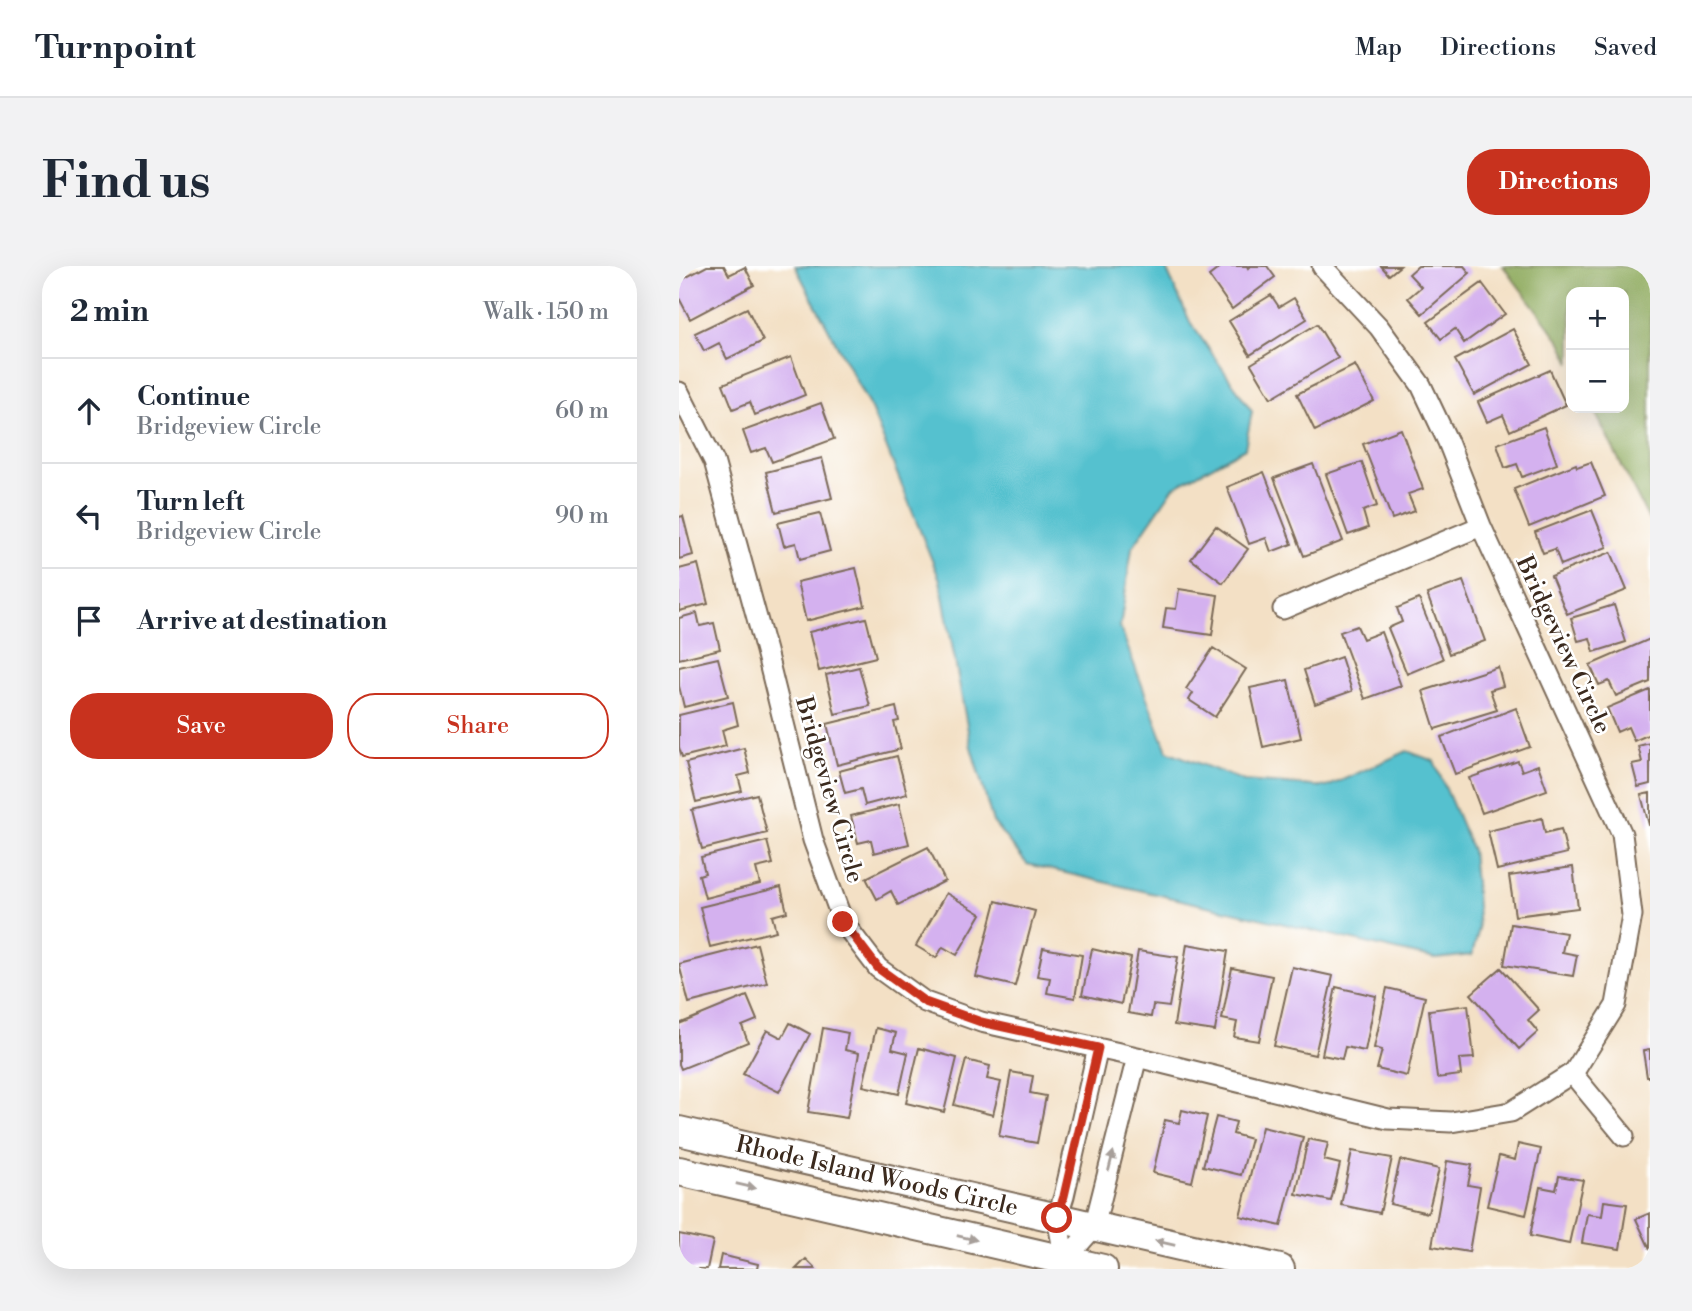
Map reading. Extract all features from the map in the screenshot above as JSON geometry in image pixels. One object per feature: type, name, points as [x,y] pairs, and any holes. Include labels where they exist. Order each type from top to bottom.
[{"type":"street","name":"Bridgeview Circle","points":[[679,392],[715,461],[813,839],[843,922],[878,968],[925,1002],[981,1022],[1388,1118],[1451,1122],[1511,1112],[1572,1073],[1616,1005],[1632,915],[1622,834],[1481,526],[1448,442],[1421,385],[1379,327],[1322,266]]},
{"type":"street","points":[[1283,609],[1481,526]]},
{"type":"street","points":[[1065,1260],[1057,1218],[1098,1048]]},
{"type":"street","points":[[1065,1260],[1094,1227],[1137,1057]]},
{"type":"street","points":[[1572,1073],[1624,1136]]},
{"type":"street","name":"Rhode Island Woods Circle","points":[[679,1131],[1280,1269]]},
{"type":"street","name":"Rhode Island Woods Circle","points":[[679,1171],[1104,1269]]},
{"type":"green space","points":[[1503,266],[1650,266],[1650,522],[1596,413],[1629,413],[1629,287],[1566,287],[1566,352],[1561,342]]},
{"type":"water","points":[[795,266],[1165,266],[1190,322],[1252,411],[1245,448],[1174,487],[1132,548],[1120,627],[1167,751],[1244,781],[1327,787],[1407,751],[1434,761],[1472,850],[1479,929],[1472,955],[1435,959],[1027,864],[993,822],[971,747],[940,580],[871,409]]},
{"type":"building","points":[[707,266],[724,266],[729,275],[745,267],[754,285],[690,319],[679,298],[679,281]]},
{"type":"building","points":[[1222,266],[1267,266],[1275,277],[1232,309],[1209,276]]},
{"type":"building","points":[[1381,266],[1400,266],[1389,275]]},
{"type":"building","points":[[1418,266],[1464,266],[1470,273],[1422,314],[1408,298],[1421,287],[1409,274]]},
{"type":"building","points":[[1482,283],[1505,314],[1464,343],[1455,329],[1441,339],[1428,322]]},
{"type":"building","points":[[1271,295],[1279,307],[1294,298],[1307,319],[1250,355],[1229,321]]},
{"type":"building","points":[[747,308],[763,341],[727,359],[719,343],[704,351],[695,333]]},
{"type":"building","points":[[1317,324],[1338,358],[1271,398],[1251,364]]},
{"type":"building","points":[[1513,329],[1532,364],[1474,395],[1455,360]]},
{"type":"building","points":[[791,357],[805,395],[755,415],[750,402],[733,409],[723,384]]},
{"type":"building","points":[[1355,365],[1374,401],[1315,431],[1297,394]]},
{"type":"building","points":[[1550,370],[1566,405],[1510,431],[1503,415],[1487,422],[1478,402]]},
{"type":"building","points":[[821,403],[834,439],[772,462],[766,448],[751,453],[743,431]]},
{"type":"building","points":[[1544,427],[1557,464],[1522,477],[1517,464],[1505,468],[1497,444]]},
{"type":"building","points":[[1401,429],[1423,489],[1408,494],[1415,511],[1392,519],[1363,444]]},
{"type":"building","points":[[822,458],[832,498],[776,512],[766,472]]},
{"type":"building","points":[[1362,462],[1377,506],[1363,511],[1368,528],[1348,535],[1326,474]]},
{"type":"building","points":[[1591,462],[1605,496],[1529,527],[1514,489],[1576,464],[1577,467]]},
{"type":"building","points":[[1313,464],[1343,541],[1304,556],[1274,478]]},
{"type":"building","points":[[1264,472],[1292,544],[1271,552],[1266,538],[1249,544],[1227,487]]},
{"type":"building","points":[[1592,510],[1607,547],[1561,565],[1555,549],[1543,553],[1535,532]]},
{"type":"building","points":[[820,513],[830,551],[800,559],[796,543],[784,546],[778,523]]},
{"type":"building","points":[[683,516],[693,555],[679,559],[679,517]]},
{"type":"building","points":[[1216,526],[1248,549],[1223,583],[1191,559]]},
{"type":"building","points":[[1611,552],[1627,590],[1567,614],[1551,576]]},
{"type":"building","points":[[698,564],[708,604],[679,611],[679,569]]},
{"type":"building","points":[[856,568],[865,606],[806,621],[797,582]]},
{"type":"building","points":[[1463,581],[1485,641],[1449,654],[1427,594]]},
{"type":"building","points":[[1179,589],[1218,595],[1212,635],[1163,628],[1166,608],[1176,609]]},
{"type":"building","points":[[1419,599],[1443,659],[1407,674],[1388,628],[1402,622],[1397,608]]},
{"type":"building","points":[[1614,605],[1626,642],[1594,652],[1590,638],[1578,641],[1571,618]]},
{"type":"building","points":[[697,613],[700,626],[714,623],[720,649],[679,659],[679,618]]},
{"type":"building","points":[[866,618],[876,657],[819,671],[809,632]]},
{"type":"building","points":[[1357,626],[1363,639],[1381,632],[1401,686],[1365,699],[1340,632]]},
{"type":"building","points":[[1650,639],[1650,682],[1616,696],[1609,681],[1599,685],[1590,665]]},
{"type":"building","points":[[1213,648],[1246,669],[1215,717],[1189,700],[1193,693],[1186,689]]},
{"type":"building","points":[[1341,657],[1352,691],[1315,704],[1304,670]]},
{"type":"building","points":[[718,658],[728,696],[684,707],[679,686],[679,667]]},
{"type":"building","points":[[859,667],[870,706],[835,714],[826,675]]},
{"type":"building","points":[[1498,667],[1503,686],[1490,690],[1497,710],[1435,729],[1423,691]]},
{"type":"building","points":[[1288,680],[1301,738],[1263,747],[1250,688]]},
{"type":"building","points":[[1650,690],[1650,734],[1634,741],[1628,727],[1617,732],[1607,708]]},
{"type":"building","points":[[733,702],[738,725],[722,730],[726,746],[682,757],[679,747],[679,715]]},
{"type":"building","points":[[896,707],[899,721],[894,722],[901,749],[837,765],[827,724]]},
{"type":"building","points":[[1516,708],[1530,747],[1455,774],[1441,737]]},
{"type":"building","points":[[1650,743],[1650,784],[1638,787],[1632,764],[1642,762],[1638,746]]},
{"type":"building","points":[[744,748],[750,773],[738,776],[742,791],[696,802],[686,763]]},
{"type":"building","points":[[897,756],[907,794],[865,805],[861,789],[845,793],[839,771]]},
{"type":"building","points":[[1518,761],[1522,771],[1538,765],[1547,790],[1482,813],[1469,778]]},
{"type":"building","points":[[1650,793],[1650,825],[1649,825],[1641,795]]},
{"type":"building","points":[[757,794],[767,833],[702,849],[692,810]]},
{"type":"building","points":[[899,804],[909,844],[874,853],[871,840],[858,843],[851,816]]},
{"type":"building","points":[[1542,818],[1545,833],[1561,829],[1567,853],[1497,870],[1488,831]]},
{"type":"building","points":[[767,841],[773,864],[756,868],[760,884],[705,898],[699,875],[705,873],[701,857]]},
{"type":"building","points":[[928,847],[945,881],[898,905],[891,891],[877,899],[866,878]]},
{"type":"building","points":[[1573,867],[1578,908],[1515,916],[1509,876]]},
{"type":"building","points":[[781,887],[787,912],[772,916],[776,931],[710,947],[700,907]]},
{"type":"building","points":[[946,893],[981,914],[957,955],[943,947],[936,958],[916,946]]},
{"type":"building","points":[[996,901],[1035,911],[1015,986],[976,977]]},
{"type":"building","points":[[1511,924],[1566,933],[1562,952],[1577,955],[1573,976],[1504,965]]},
{"type":"building","points":[[757,944],[767,983],[689,1003],[679,964]]},
{"type":"building","points":[[1187,944],[1228,951],[1215,1031],[1174,1025]]},
{"type":"building","points":[[1043,948],[1082,955],[1075,998],[1047,993],[1050,978],[1037,976]]},
{"type":"building","points":[[1092,949],[1131,958],[1121,1004],[1082,995]]},
{"type":"building","points":[[1138,951],[1178,957],[1169,1007],[1153,1005],[1151,1017],[1128,1013]]},
{"type":"building","points":[[1292,967],[1333,976],[1315,1055],[1274,1046]]},
{"type":"building","points":[[1232,968],[1272,976],[1259,1041],[1234,1037],[1237,1022],[1222,1019]]},
{"type":"building","points":[[1501,968],[1539,1010],[1528,1020],[1538,1032],[1519,1049],[1471,994]]},
{"type":"building","points":[[1336,987],[1376,996],[1365,1051],[1345,1047],[1342,1059],[1322,1055]]},
{"type":"building","points":[[1387,988],[1425,997],[1407,1076],[1377,1069],[1382,1050],[1374,1048]]},
{"type":"building","points":[[747,996],[757,1020],[742,1026],[748,1042],[681,1069],[679,1024]]},
{"type":"building","points":[[1468,1005],[1474,1058],[1459,1059],[1461,1075],[1437,1078],[1429,1010]]},
{"type":"building","points":[[790,1023],[810,1034],[779,1092],[743,1074],[767,1030],[782,1038]]},
{"type":"building","points":[[823,1028],[848,1033],[845,1050],[859,1053],[847,1118],[808,1112]]},
{"type":"building","points":[[876,1028],[896,1033],[892,1049],[908,1053],[899,1094],[863,1086]]},
{"type":"building","points":[[919,1048],[957,1058],[944,1112],[906,1103]]},
{"type":"building","points":[[1650,1050],[1650,1077],[1647,1077],[1643,1051]]},
{"type":"building","points":[[966,1060],[990,1066],[987,1079],[1001,1082],[993,1115],[954,1105]]},
{"type":"building","points":[[1011,1072],[1033,1076],[1030,1093],[1046,1096],[1037,1143],[999,1136]]},
{"type":"building","points":[[1182,1110],[1207,1116],[1192,1182],[1153,1173],[1165,1120],[1179,1123]]},
{"type":"building","points":[[1216,1117],[1236,1122],[1233,1134],[1251,1139],[1241,1175],[1203,1166]]},
{"type":"building","points":[[1262,1127],[1303,1137],[1281,1226],[1240,1216]]},
{"type":"building","points":[[1308,1139],[1328,1143],[1324,1160],[1340,1164],[1331,1201],[1296,1194]]},
{"type":"building","points":[[1518,1144],[1541,1149],[1526,1215],[1487,1206],[1499,1156],[1515,1160]]},
{"type":"building","points":[[1352,1151],[1392,1158],[1380,1213],[1341,1205]]},
{"type":"building","points":[[1400,1160],[1439,1169],[1428,1213],[1390,1204]]},
{"type":"building","points":[[1447,1161],[1472,1165],[1468,1185],[1480,1187],[1469,1252],[1432,1246]]},
{"type":"building","points":[[1559,1176],[1583,1180],[1569,1244],[1530,1236],[1540,1187],[1556,1190]]},
{"type":"building","points":[[1604,1201],[1627,1204],[1620,1249],[1582,1243],[1587,1214],[1602,1216]]},
{"type":"building","points":[[1650,1213],[1650,1249],[1636,1219]]},
{"type":"building","points":[[679,1234],[713,1241],[707,1269],[679,1269]]},
{"type":"building","points":[[721,1255],[758,1264],[757,1269],[718,1269]]},
{"type":"building","points":[[806,1259],[816,1269],[796,1269]]},
{"type":"route","points":[[843,922],[878,968],[925,1002],[981,1022],[1098,1048],[1057,1218]]}]
